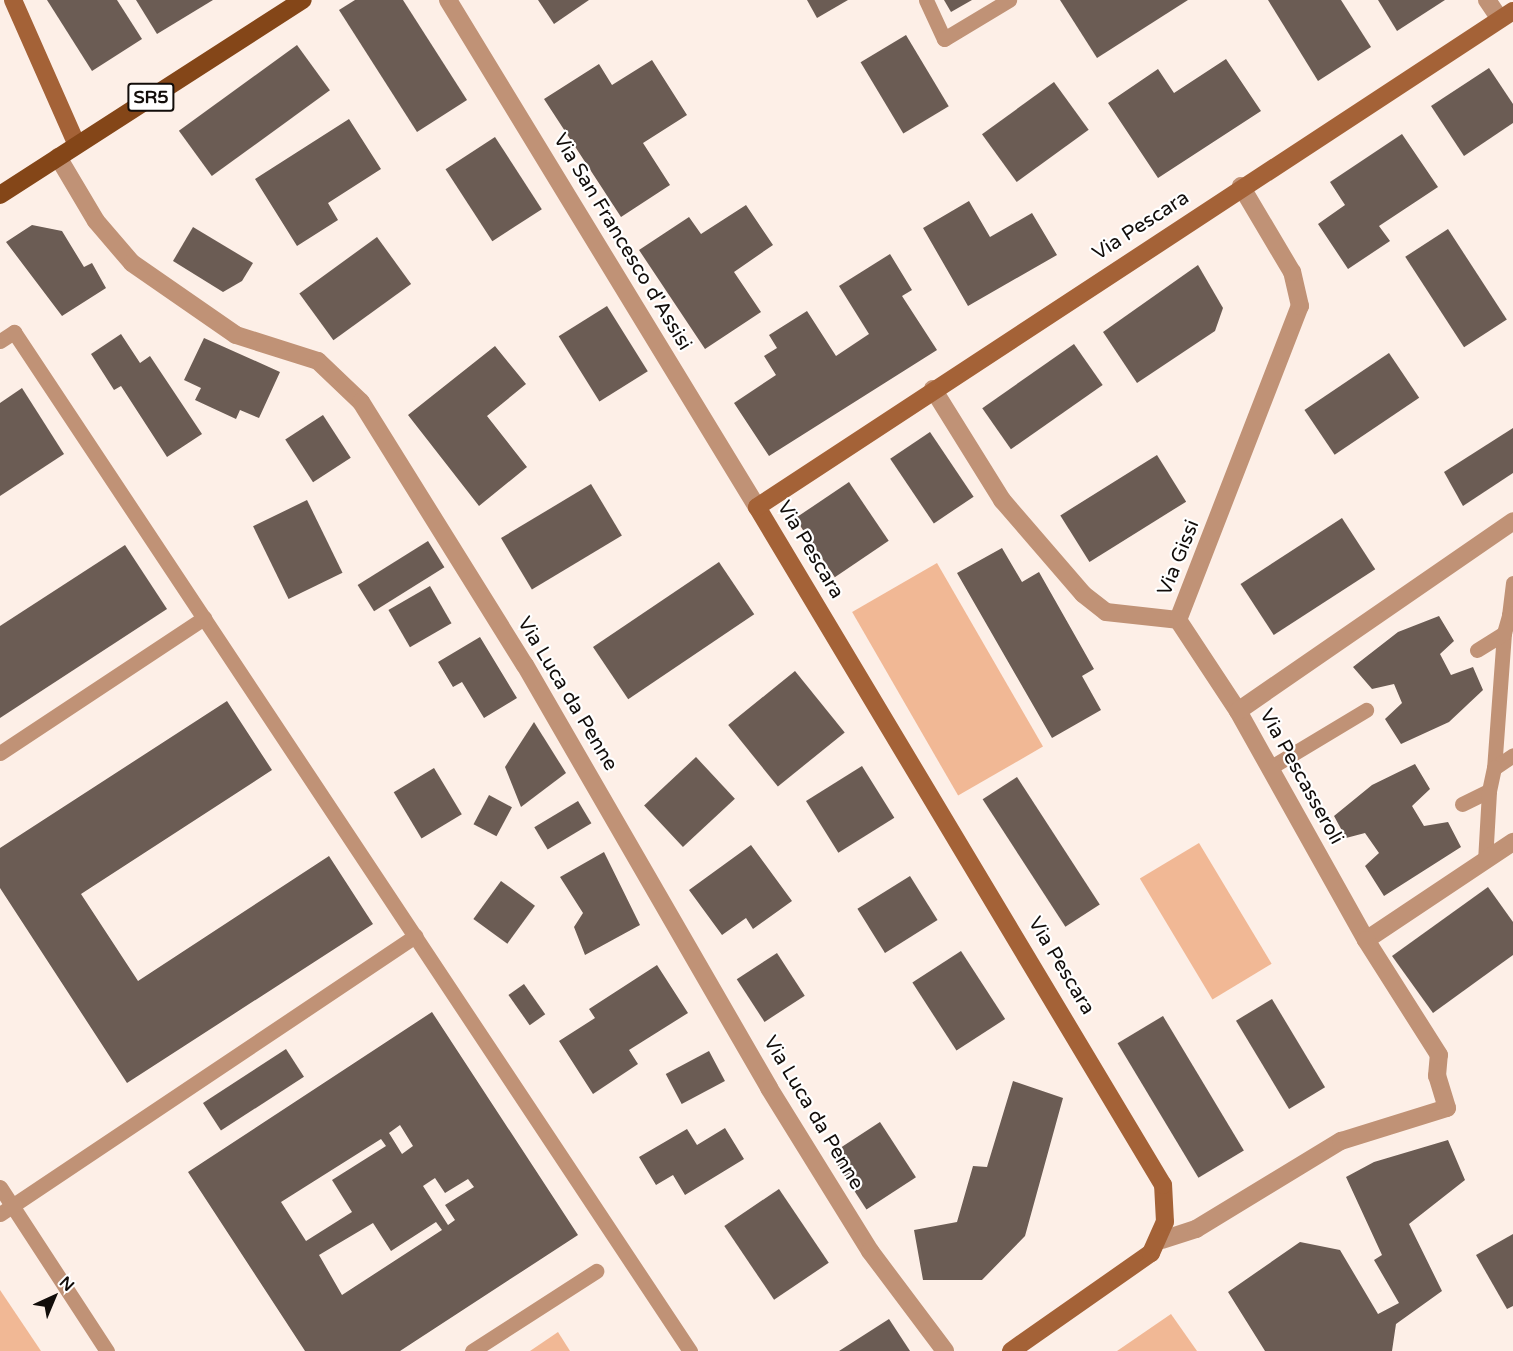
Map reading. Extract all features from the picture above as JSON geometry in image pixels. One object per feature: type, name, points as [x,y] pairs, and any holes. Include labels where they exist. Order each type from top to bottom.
[{"type":"main road","name":"SR5","points":[[0,195],[303,0]]},
{"type":"street","points":[[13,0],[77,145]]},
{"type":"street","name":"Via San Francesco d'Assisi","points":[[448,0],[757,507]]},
{"type":"street","points":[[1487,0],[1507,15]]},
{"type":"street","name":"Via Pescara","points":[[1162,1240],[1165,1198],[1154,1163],[757,507],[1241,186],[1507,15]]},
{"type":"street","name":"Via Luca da Penne","points":[[58,157],[96,221],[132,263],[236,335],[318,361],[361,402],[525,664],[769,1088],[870,1251],[945,1351]]},
{"type":"street","name":"Via Gissi","points":[[933,389],[1002,500],[1083,594],[1106,612],[1178,620],[1300,306],[1292,272],[1241,186]]},
{"type":"street","name":"Via Pescasseroli","points":[[1162,1240],[1196,1229],[1341,1141],[1447,1108],[1437,1076],[1439,1055],[1366,940],[1238,711],[1513,520]]},
{"type":"street","points":[[1178,620],[1238,711]]},
{"type":"street","points":[[1366,940],[1513,842]]},
{"type":"street","points":[[1011,1351],[1151,1253],[1162,1240]]},
{"type":"lane","points":[[926,0],[945,39],[1009,0]]},
{"type":"lane","points":[[0,341],[14,332],[690,1351]]},
{"type":"lane","points":[[1485,861],[1489,791],[1494,768],[1504,633],[1511,614],[1513,583]]},
{"type":"lane","points":[[0,753],[204,618]]},
{"type":"lane","points":[[1477,650],[1504,633]]},
{"type":"lane","points":[[1271,767],[1366,710]]},
{"type":"lane","points":[[1494,768],[1513,755]]},
{"type":"lane","points":[[1462,804],[1489,791]]},
{"type":"lane","points":[[6,1210],[415,936]]},
{"type":"lane","points":[[0,1187],[6,1210],[106,1351]]},
{"type":"lane","points":[[472,1351],[596,1271]]},
{"type":"shaded area","points":[[937,563],[1043,747],[958,796],[852,612]]},
{"type":"shaded area","points":[[1199,843],[1272,964],[1212,999],[1140,879]]},
{"type":"shaded area","points":[[0,1290],[41,1351],[0,1351]]},
{"type":"shaded area","points":[[1171,1314],[1197,1351],[1117,1351]]},
{"type":"shaded area","points":[[558,1332],[570,1351],[530,1351]]},
{"type":"building","points":[[47,0],[117,0],[142,39],[92,71]]},
{"type":"building","points":[[136,0],[213,0],[157,34]]},
{"type":"building","points":[[355,0],[403,0],[467,100],[417,132],[339,10]]},
{"type":"building","points":[[538,0],[589,0],[554,24]]},
{"type":"building","points":[[807,0],[848,0],[817,18]]},
{"type":"building","points":[[944,0],[972,0],[951,12]]},
{"type":"building","points":[[1060,0],[1188,0],[1097,58]]},
{"type":"building","points":[[1268,0],[1341,0],[1371,47],[1318,81]]},
{"type":"building","points":[[1378,0],[1445,0],[1397,31]]},
{"type":"building","points":[[906,35],[949,106],[903,133],[861,62]]},
{"type":"building","points":[[297,45],[330,90],[212,176],[179,131]]},
{"type":"building","points":[[1226,59],[1261,111],[1158,178],[1108,103],[1158,69],[1174,93]]},
{"type":"building","points":[[652,60],[687,115],[643,143],[670,185],[621,217],[544,99],[599,64],[612,85]]},
{"type":"building","points":[[1489,68],[1513,104],[1513,123],[1464,156],[1431,106]]},
{"type":"building","points":[[1054,82],[1089,130],[1017,182],[982,134]]},
{"type":"building","points":[[349,119],[381,169],[328,203],[338,220],[297,246],[255,179]]},
{"type":"building","points":[[1402,134],[1438,187],[1379,226],[1390,241],[1348,269],[1318,224],[1345,205],[1330,182]]},
{"type":"building","points":[[495,137],[542,209],[492,241],[446,169]]},
{"type":"building","points":[[969,201],[990,237],[1032,213],[1057,255],[968,306],[923,228]]},
{"type":"building","points":[[746,205],[773,245],[734,272],[761,312],[705,349],[639,250],[689,217],[701,234]]},
{"type":"building","points":[[32,225],[62,231],[84,267],[92,263],[106,288],[62,316],[6,242]]},
{"type":"building","points":[[193,227],[253,263],[242,281],[223,292],[173,261]]},
{"type":"building","points":[[1448,229],[1507,320],[1464,347],[1405,257]]},
{"type":"building","points":[[377,237],[411,284],[333,340],[299,293]]},
{"type":"building","points":[[890,254],[912,290],[902,296],[937,350],[769,456],[734,403],[776,375],[764,356],[777,348],[769,335],[807,311],[836,356],[869,334],[839,286]]},
{"type":"building","points":[[1198,265],[1223,308],[1215,331],[1137,383],[1103,332]]},
{"type":"building","points":[[607,306],[648,371],[599,402],[559,336]]},
{"type":"building","points":[[121,334],[140,363],[150,356],[202,434],[167,457],[121,386],[114,390],[91,354]]},
{"type":"building","points":[[204,338],[280,372],[259,418],[240,410],[236,419],[195,400],[201,388],[184,380]]},
{"type":"building","points":[[1074,344],[1103,385],[1011,449],[982,408]]},
{"type":"building","points":[[495,346],[526,384],[487,416],[527,467],[479,506],[408,415]]},
{"type":"building","points":[[1389,353],[1419,398],[1335,455],[1304,410]]},
{"type":"building","points":[[22,388],[64,454],[0,496],[0,403]]},
{"type":"building","points":[[323,415],[351,458],[313,482],[285,440]]},
{"type":"building","points":[[1513,428],[1513,473],[1463,506],[1444,472]]},
{"type":"building","points":[[930,432],[974,497],[934,524],[890,459]]},
{"type":"building","points":[[1157,455],[1186,502],[1089,562],[1060,515]]},
{"type":"building","points":[[849,482],[889,541],[835,577],[795,518]]},
{"type":"building","points":[[591,484],[622,535],[532,590],[501,538]]},
{"type":"building","points":[[307,500],[343,573],[289,599],[253,526]]},
{"type":"building","points":[[1342,518],[1375,569],[1274,635],[1241,584]]},
{"type":"building","points":[[428,541],[444,567],[374,611],[358,585]]},
{"type":"building","points":[[125,545],[167,609],[0,718],[0,626]]},
{"type":"building","points":[[1002,548],[1022,582],[1039,572],[1094,669],[1082,676],[1101,710],[1052,738],[957,573]]},
{"type":"building","points":[[719,562],[754,614],[628,699],[593,647]]},
{"type":"building","points":[[430,586],[452,623],[410,647],[388,610]]},
{"type":"building","points":[[1439,616],[1454,641],[1440,654],[1451,675],[1473,667],[1483,690],[1449,722],[1401,744],[1385,719],[1402,703],[1394,684],[1372,689],[1353,667],[1398,632]]},
{"type":"building","points":[[480,637],[517,698],[484,718],[462,682],[453,687],[438,662]]},
{"type":"building","points":[[795,671],[845,732],[778,787],[728,725]]},
{"type":"building","points":[[227,701],[272,770],[81,894],[138,981],[329,856],[373,924],[127,1083],[0,888],[0,848]]},
{"type":"building","points":[[534,722],[566,773],[521,807],[505,767]]},
{"type":"building","points":[[696,757],[735,799],[683,847],[644,805]]},
{"type":"building","points":[[1415,764],[1430,789],[1412,806],[1424,826],[1448,822],[1461,847],[1384,896],[1365,866],[1379,853],[1365,833],[1346,838],[1334,816],[1372,785]]},
{"type":"building","points":[[862,766],[894,818],[838,853],[806,801]]},
{"type":"building","points":[[434,768],[462,814],[422,838],[394,792]]},
{"type":"building","points":[[1017,777],[1100,904],[1065,927],[983,799]]},
{"type":"building","points":[[489,795],[512,807],[496,836],[474,824]]},
{"type":"building","points":[[578,801],[591,823],[548,850],[534,827]]},
{"type":"building","points":[[751,845],[792,901],[753,929],[746,918],[722,935],[689,890]]},
{"type":"building","points":[[604,852],[640,925],[585,955],[574,927],[583,913],[560,877]]},
{"type":"building","points":[[910,876],[938,920],[885,953],[857,909]]},
{"type":"building","points":[[501,881],[535,906],[507,944],[473,919]]},
{"type":"building","points":[[1488,887],[1513,922],[1513,955],[1433,1013],[1392,956]]},
{"type":"building","points":[[961,951],[1005,1019],[956,1051],[912,983]]},
{"type":"building","points":[[777,953],[805,996],[765,1022],[737,979]]},
{"type":"building","points":[[657,965],[688,1013],[629,1050],[638,1064],[593,1094],[559,1041],[595,1018],[589,1009]]},
{"type":"building","points":[[524,984],[545,1014],[530,1025],[508,995]]},
{"type":"building","points":[[1272,999],[1325,1087],[1289,1109],[1236,1021]]},
{"type":"building","points":[[432,1012],[578,1235],[400,1351],[305,1351],[188,1172]],"holes":[[[400,1125],[413,1146],[402,1154],[389,1133]],[[381,1139],[386,1146],[332,1180],[352,1212],[306,1241],[281,1202]],[[435,1178],[445,1193],[468,1179],[474,1187],[445,1205],[455,1220],[448,1225],[423,1186]],[[436,1222],[442,1230],[342,1295],[319,1255],[373,1223],[391,1251]]]},
{"type":"building","points":[[1163,1016],[1244,1151],[1198,1178],[1118,1043]]},
{"type":"building","points":[[286,1049],[304,1077],[221,1131],[203,1103]]},
{"type":"building","points":[[709,1051],[725,1081],[682,1104],[666,1074]]},
{"type":"building","points":[[1013,1081],[1063,1098],[1025,1236],[982,1280],[923,1280],[914,1230],[957,1222],[973,1166],[987,1167]]},
{"type":"building","points":[[880,1122],[916,1177],[866,1209],[831,1154]]},
{"type":"building","points":[[725,1128],[744,1159],[685,1195],[673,1175],[656,1185],[639,1157],[687,1129],[697,1145]]},
{"type":"building","points":[[1448,1140],[1465,1180],[1409,1224],[1442,1291],[1396,1324],[1392,1351],[1265,1351],[1228,1292],[1300,1242],[1340,1250],[1378,1314],[1399,1303],[1374,1260],[1382,1255],[1346,1177],[1374,1162]]},
{"type":"building","points":[[779,1189],[829,1263],[774,1300],[724,1226]]},
{"type":"building","points":[[1513,1234],[1513,1306],[1507,1309],[1476,1255]]},
{"type":"building","points":[[889,1319],[910,1351],[839,1351]]}]
